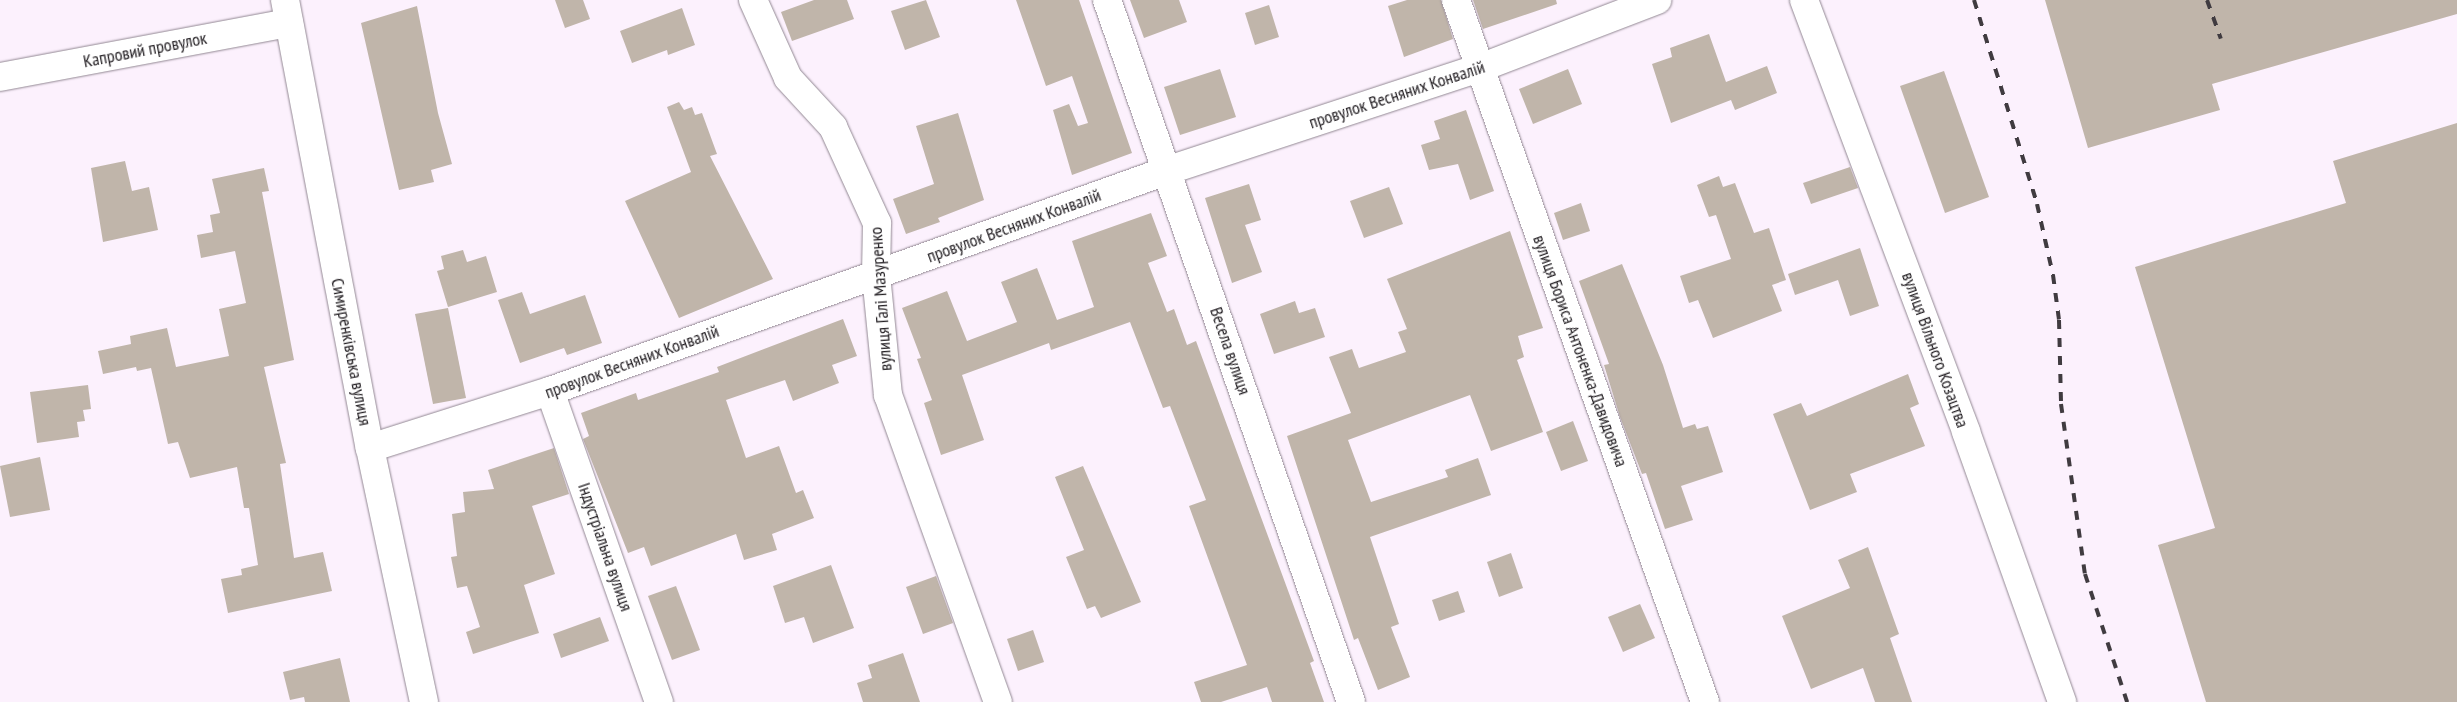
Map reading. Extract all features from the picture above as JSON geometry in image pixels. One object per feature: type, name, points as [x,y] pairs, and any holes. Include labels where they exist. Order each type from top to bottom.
[{"type":"street","name":"вулиця Галі Мазуренко","points":[[753,0],[788,78],[833,127],[866,193],[877,223],[879,249],[876,275],[888,395],[998,702]]},
{"type":"street","name":"Весела вулиця","points":[[1107,0],[1169,170],[1350,702]]},
{"type":"street","name":"вулиця Бориса Антоненка-Давидовича","points":[[1456,0],[1705,702]]},
{"type":"street","name":"провулок Весняних Конвалій","points":[[370,448],[550,391],[1169,170],[1480,68],[1656,0]]},
{"type":"street","name":"вулиця Вільного Козацтва","points":[[1804,0],[1963,423],[2062,702]]},
{"type":"street","name":"Капровий провулок","points":[[0,77],[287,12]]},
{"type":"street","name":"Симиренківська вулиця","points":[[287,12],[370,448],[424,702]]},
{"type":"street","name":"Індустріальна вулиця","points":[[550,391],[659,702]]},
{"type":"building","points":[[555,0],[583,0],[590,19],[565,28]]},
{"type":"building","points":[[814,0],[847,0],[854,19],[792,41],[781,12]]},
{"type":"building","points":[[926,0],[940,37],[905,50],[891,11]]},
{"type":"building","points":[[1016,0],[1079,0],[1132,153],[1072,175],[1053,110],[1069,104],[1078,126],[1088,123],[1072,76],[1046,86]]},
{"type":"building","points":[[1130,0],[1179,0],[1187,22],[1144,38]]},
{"type":"building","points":[[1407,0],[1441,0],[1453,39],[1404,57],[1388,6]]},
{"type":"building","points":[[1473,0],[1556,0],[1557,4],[1483,29]]},
{"type":"building","points":[[2045,0],[2457,0],[2457,14],[2212,84],[2220,110],[2088,148]]},
{"type":"building","points":[[1269,5],[1279,37],[1255,45],[1245,13]]},
{"type":"building","points":[[417,6],[438,113],[452,164],[431,170],[434,182],[399,190],[361,23]]},
{"type":"building","points":[[682,8],[695,45],[668,55],[667,50],[632,63],[620,31]]},
{"type":"building","points":[[1709,34],[1726,82],[1767,66],[1777,93],[1735,110],[1731,100],[1671,123],[1652,64],[1672,57],[1670,48]]},
{"type":"building","points":[[1220,69],[1236,117],[1180,135],[1164,87]]},
{"type":"building","points":[[1568,69],[1582,104],[1533,124],[1519,89]]},
{"type":"building","points":[[1944,71],[1989,197],[1945,213],[1900,86]]},
{"type":"building","points":[[679,102],[684,110],[692,107],[695,115],[702,113],[717,154],[710,156],[773,279],[679,318],[625,201],[691,172],[667,107]]},
{"type":"building","points":[[1466,110],[1494,191],[1470,200],[1458,164],[1429,170],[1421,145],[1440,139],[1434,121]]},
{"type":"building","points":[[958,113],[984,200],[938,218],[940,222],[906,234],[893,199],[934,184],[916,126]]},
{"type":"building","points":[[2457,123],[2457,702],[2206,702],[2158,545],[2215,528],[2135,267],[2346,203],[2333,161]]},
{"type":"building","points":[[125,161],[132,191],[149,187],[158,230],[103,242],[91,168]]},
{"type":"building","points":[[1850,167],[1858,188],[1811,204],[1803,183]]},
{"type":"building","points":[[264,168],[269,191],[262,192],[294,360],[264,367],[286,463],[280,464],[294,558],[323,552],[332,591],[228,613],[221,579],[242,575],[241,569],[258,565],[249,508],[244,508],[237,467],[190,478],[178,442],[168,444],[151,368],[137,371],[136,367],[103,374],[98,351],[131,344],[130,336],[167,328],[176,367],[229,356],[219,309],[246,303],[235,251],[201,258],[197,235],[213,232],[210,215],[220,213],[212,179]]},
{"type":"building","points":[[1719,176],[1723,187],[1735,183],[1754,233],[1769,228],[1786,280],[1772,285],[1782,311],[1713,338],[1698,300],[1689,303],[1680,276],[1731,259],[1716,215],[1709,217],[1697,185]]},
{"type":"building","points":[[1249,184],[1261,220],[1245,225],[1262,272],[1232,283],[1205,198]]},
{"type":"building","points":[[1389,187],[1403,224],[1364,238],[1350,201]]},
{"type":"building","points":[[1581,203],[1590,231],[1563,240],[1554,213]]},
{"type":"building","points":[[1151,213],[1167,256],[1148,263],[1167,312],[1174,309],[1187,345],[1196,341],[1314,661],[1310,663],[1324,702],[1272,702],[1267,687],[1221,702],[1201,702],[1194,682],[1247,665],[1189,506],[1206,500],[1170,406],[1163,408],[1130,322],[1051,350],[1049,343],[962,375],[984,440],[941,455],[924,403],[932,400],[917,359],[921,358],[902,308],[947,291],[967,341],[1017,322],[1001,282],[1037,268],[1057,320],[1094,307],[1072,241]]},
{"type":"building","points":[[1510,231],[1543,328],[1518,336],[1524,357],[1517,360],[1543,432],[1491,451],[1470,395],[1348,440],[1371,502],[1448,477],[1445,470],[1478,458],[1491,495],[1370,537],[1399,624],[1391,627],[1410,677],[1378,690],[1358,638],[1354,640],[1287,436],[1351,413],[1329,357],[1352,349],[1359,368],[1406,352],[1398,332],[1407,329],[1387,279]]},
{"type":"building","points":[[1860,248],[1879,306],[1850,316],[1838,280],[1795,295],[1788,274]]},
{"type":"building","points":[[463,250],[467,262],[486,256],[497,292],[448,307],[437,271],[444,269],[441,256]]},
{"type":"building","points":[[1622,264],[1663,365],[1683,428],[1695,424],[1697,429],[1708,426],[1723,472],[1681,486],[1693,520],[1665,529],[1646,473],[1642,474],[1620,417],[1604,365],[1609,364],[1579,281]]},
{"type":"building","points":[[522,292],[530,314],[585,295],[602,343],[567,355],[564,348],[520,363],[498,300]]},
{"type":"building","points":[[1295,301],[1299,313],[1315,308],[1325,337],[1274,354],[1260,314]]},
{"type":"building","points":[[448,308],[466,398],[433,404],[415,314]]},
{"type":"building","points":[[843,319],[857,356],[832,365],[839,383],[793,401],[785,380],[726,400],[746,458],[779,446],[796,493],[803,490],[814,518],[772,534],[777,550],[744,560],[736,534],[651,566],[644,547],[628,553],[583,439],[589,436],[581,413],[636,393],[638,400],[719,372],[717,367]]},
{"type":"building","points":[[1908,374],[1919,404],[1910,408],[1925,446],[1850,474],[1857,492],[1810,510],[1773,414],[1801,403],[1807,416]]},
{"type":"building","points":[[88,385],[91,409],[83,410],[85,421],[77,422],[79,437],[37,443],[30,392]]},
{"type":"building","points":[[1573,421],[1588,461],[1561,471],[1546,432]]},
{"type":"building","points":[[554,448],[569,494],[532,506],[555,574],[524,585],[539,633],[473,654],[466,632],[480,627],[467,586],[457,588],[451,557],[457,556],[452,514],[465,512],[463,492],[494,489],[488,470]]},
{"type":"building","points":[[40,457],[50,510],[10,517],[0,466]]},
{"type":"building","points":[[1083,466],[1141,602],[1101,618],[1095,606],[1087,609],[1066,557],[1084,550],[1055,477]]},
{"type":"building","points":[[1868,547],[1899,634],[1890,638],[1912,702],[1875,702],[1863,668],[1811,689],[1782,616],[1850,588],[1838,560]]},
{"type":"building","points":[[1511,553],[1523,588],[1499,597],[1487,562]]},
{"type":"building","points":[[831,565],[854,628],[813,643],[804,617],[785,623],[773,586]]},
{"type":"building","points":[[936,576],[953,623],[923,634],[906,587]]},
{"type":"building","points":[[676,586],[700,650],[672,660],[648,596]]},
{"type":"building","points":[[1458,591],[1465,612],[1439,621],[1432,600]]},
{"type":"building","points":[[1640,604],[1655,638],[1623,652],[1608,617]]},
{"type":"building","points":[[600,617],[609,641],[561,658],[553,634]]},
{"type":"building","points":[[1033,630],[1044,662],[1018,671],[1007,639]]},
{"type":"building","points":[[903,653],[920,702],[863,702],[857,683],[872,678],[868,665]]},
{"type":"building","points":[[340,658],[350,702],[305,702],[304,697],[290,700],[283,672]]},
{"type":"railway","points":[[1974,0],[2037,204],[2053,275],[2059,320],[2061,404],[2085,574],[2127,702]]},
{"type":"railway","points":[[2207,0],[2221,39]]}]
